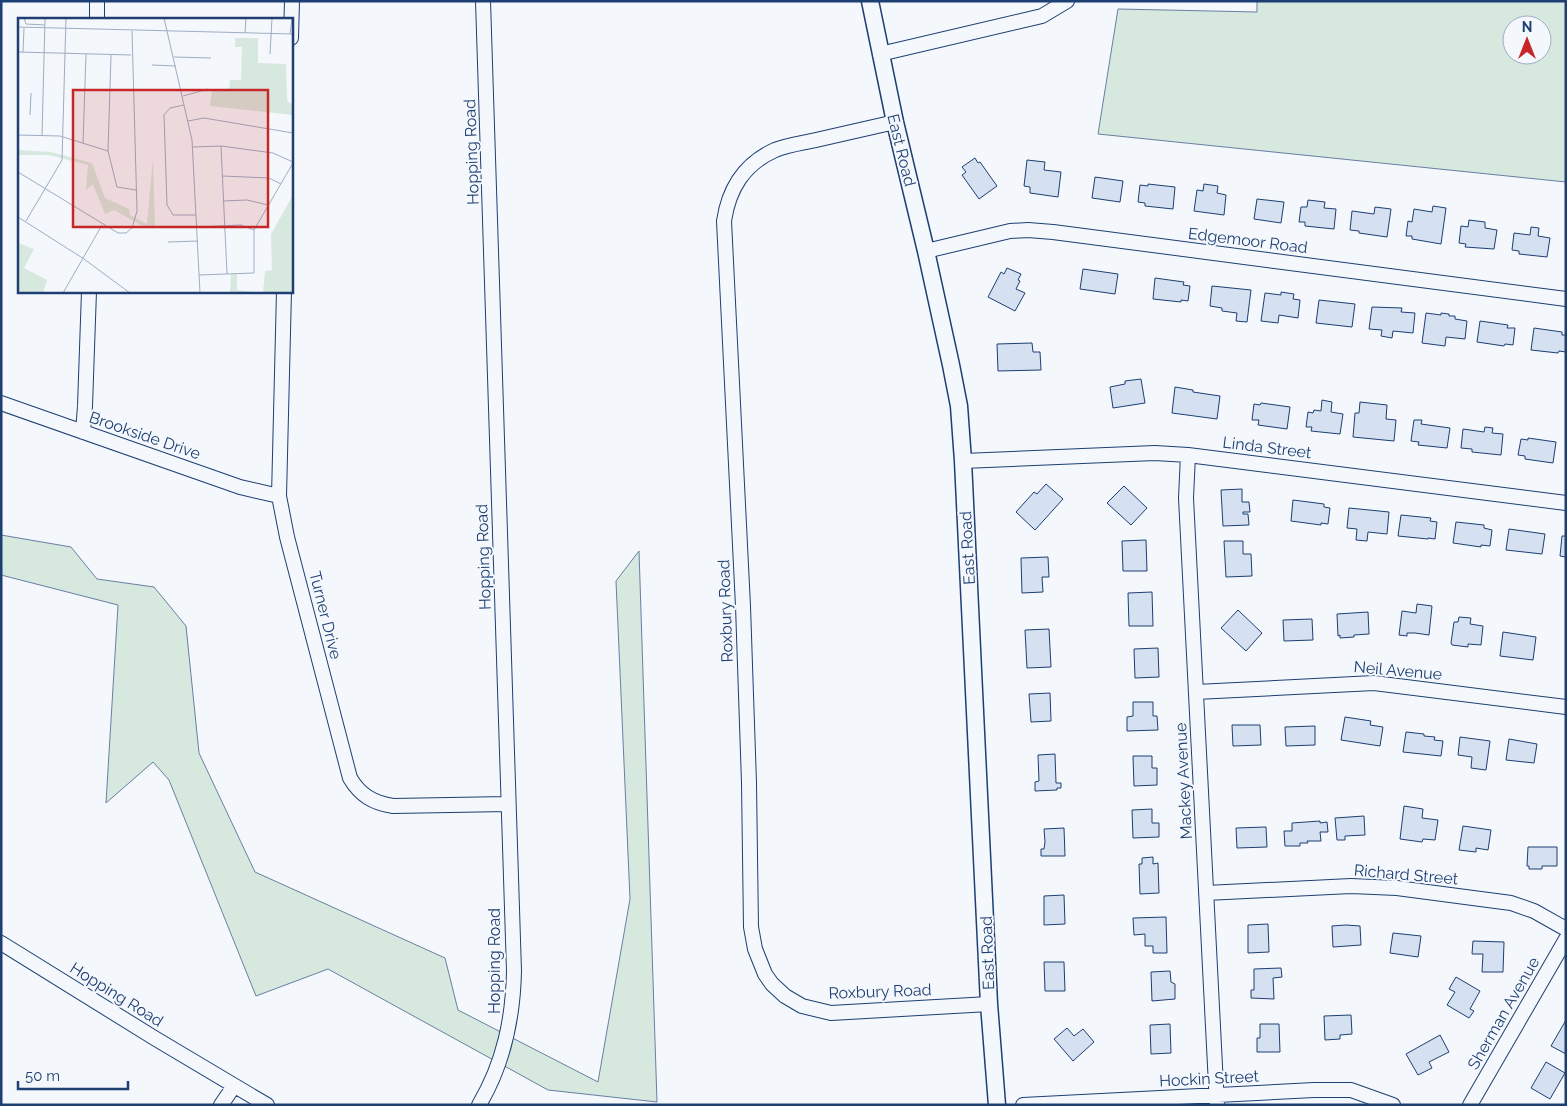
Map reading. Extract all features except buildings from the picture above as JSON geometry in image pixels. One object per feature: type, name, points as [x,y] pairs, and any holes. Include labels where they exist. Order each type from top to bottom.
[{"type":"street","points":[[97,1],[97,18]]},
{"type":"street","points":[[292,1],[292,18]]},
{"type":"street","name":"Hopping Road","points":[[479,1105],[505,1048],[511,1023],[514,971],[507,804],[483,1]]},
{"type":"street","name":"East Road","points":[[870,1],[894,122],[926,251],[959,406],[989,1004],[997,1105]]},
{"type":"street","points":[[880,54],[1042,16],[1067,1]]},
{"type":"street","name":"Roxbury Road","points":[[894,122],[776,150],[758,160],[746,171],[734,187],[726,204],[724,221],[743,606],[749,783],[751,927],[755,950],[765,974],[772,984],[785,996],[802,1006],[831,1012],[989,1004]]},
{"type":"street","name":"Edgemoor Road","points":[[926,251],[1010,231],[1028,230],[1566,299]]},
{"type":"street","points":[[83,432],[89,292]]},
{"type":"street","name":"Turner Drive","points":[[284,292],[279,496],[287,536],[346,766],[355,785],[372,800],[393,806],[507,804]]},
{"type":"street","name":"Brookside Drive","points":[[1,403],[240,487],[279,496]]},
{"type":"street","name":"Linda Street","points":[[963,461],[1155,453],[1188,455],[1566,503]]},
{"type":"street","name":"Mackey Avenue","points":[[1188,455],[1186,498],[1217,1100]]},
{"type":"street","name":"Neil Avenue","points":[[1196,692],[1374,683],[1566,707]]},
{"type":"street","name":"Richard Street","points":[[1206,893],[1351,886],[1397,888],[1511,903],[1534,911],[1566,929]]},
{"type":"street","name":"Sherman Avenue","points":[[1470,1105],[1566,939]]},
{"type":"street","name":"Hopping Road","points":[[1,943],[267,1105]]},
{"type":"street","points":[[221,1105],[234,1086]]},
{"type":"street","name":"Hockin Street","points":[[1023,1105],[1217,1100],[1314,1090],[1351,1090],[1393,1105]]},
{"type":"shaded area","points":[[1257,1],[1566,1],[1566,182],[1098,134],[1118,9],[1257,12]]},
{"type":"shaded area","points":[[1,535],[71,547],[97,579],[154,587],[186,626],[199,753],[255,872],[445,958],[458,1010],[598,1082],[630,899],[616,581],[639,551],[657,1102],[548,1090],[328,969],[256,996],[169,780],[153,762],[106,803],[118,605],[1,575]]}]
